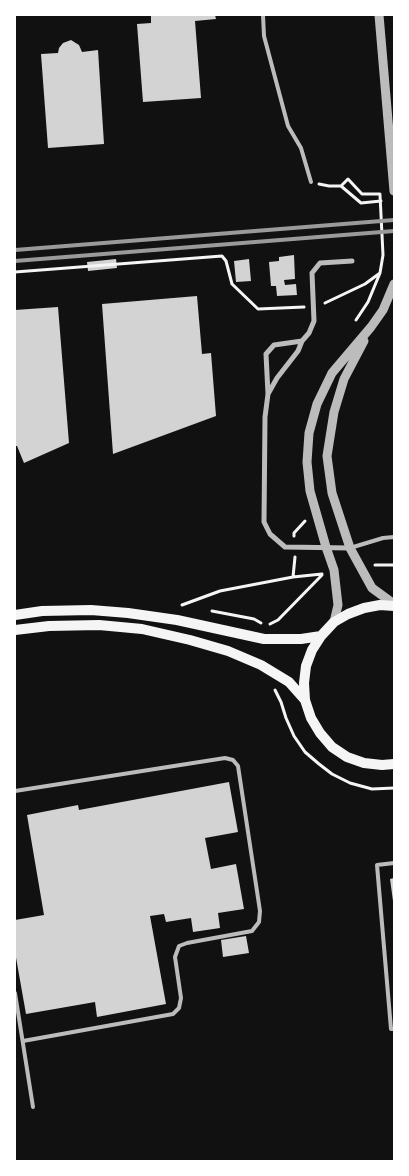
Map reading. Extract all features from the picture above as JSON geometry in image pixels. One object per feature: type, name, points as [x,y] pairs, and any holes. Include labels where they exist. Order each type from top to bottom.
[{"type":"main road","points":[[394,605],[364,608],[334,622],[321,636],[312,650],[306,666],[304,683],[305,700],[311,718],[320,733],[332,747],[347,757],[364,763],[382,766],[394,764]]},
{"type":"main road","points":[[15,615],[42,611],[110,612],[177,620],[264,640],[301,639],[321,636]]},
{"type":"main road","points":[[15,630],[49,626],[99,625],[142,629],[190,640],[228,651],[261,665],[289,682],[305,700]]},
{"type":"street","points":[[379,15],[394,190]]},
{"type":"street","points":[[268,394],[277,378],[298,351],[314,321],[312,273],[320,264],[352,261]]},
{"type":"street","points":[[334,622],[338,605],[336,582],[310,491],[307,462],[309,433],[317,404],[332,373],[383,310],[394,284]]},
{"type":"street","points":[[371,327],[344,379],[334,412],[328,456],[332,493],[350,548],[358,566],[372,588],[394,605]]},
{"type":"street","points":[[302,341],[274,345],[266,354],[268,394],[265,417],[264,522],[270,534],[285,547],[350,548]]},
{"type":"lane","points":[[264,15],[264,36],[288,126],[301,148],[312,182]]},
{"type":"lane","points":[[350,548],[383,538],[394,538]]},
{"type":"lane","points":[[15,791],[225,758],[233,760],[238,766],[260,911],[259,922],[252,931],[187,942],[179,946],[175,957],[181,998],[179,1008],[173,1014],[23,1041]]},
{"type":"lane","points":[[394,863],[377,865],[392,1029],[394,1029]]},
{"type":"lane","points":[[15,993],[33,1107]]},
{"type":"path","points":[[341,186],[348,179],[362,194],[380,194],[383,255],[380,273],[368,302],[352,326]]},
{"type":"path","points":[[312,182],[330,186],[341,186],[361,203],[386,200]]},
{"type":"path","points":[[15,272],[222,256],[226,261],[232,284],[258,309],[314,306]]},
{"type":"path","points":[[327,302],[365,284],[380,273]]},
{"type":"path","points":[[369,565],[394,565]]},
{"type":"path","points":[[182,605],[220,591],[324,573],[278,620],[267,626]]},
{"type":"building","points":[[151,15],[215,15],[216,19],[195,21],[201,98],[143,102],[137,24],[151,23]]},
{"type":"building","points":[[71,40],[79,45],[82,52],[98,50],[104,144],[48,148],[41,54],[58,53],[63,43]]},
{"type":"building","points":[[294,255],[295,279],[284,280],[285,285],[296,284],[297,295],[277,296],[276,286],[271,286],[269,262],[279,261],[279,257]]},
{"type":"building","points":[[116,259],[117,268],[88,271],[87,262]]},
{"type":"building","points":[[249,259],[251,281],[236,282],[234,261]]},
{"type":"building","points":[[197,296],[202,354],[211,353],[216,416],[113,454],[102,304]]},
{"type":"building","points":[[58,307],[69,443],[24,463],[17,446],[15,446],[15,310]]},
{"type":"building","points":[[229,782],[238,832],[205,838],[211,869],[236,864],[244,909],[218,913],[220,928],[193,932],[191,918],[166,922],[164,914],[150,916],[166,1004],[97,1017],[95,1002],[26,1014],[15,952],[15,920],[44,915],[27,815],[78,805],[79,810]]},
{"type":"building","points":[[394,878],[394,901],[393,901],[390,879]]},
{"type":"building","points":[[246,936],[249,953],[223,957],[221,940]]},
{"type":"railway","points":[[15,250],[394,220]]},
{"type":"railway","points":[[15,261],[394,231]]}]
